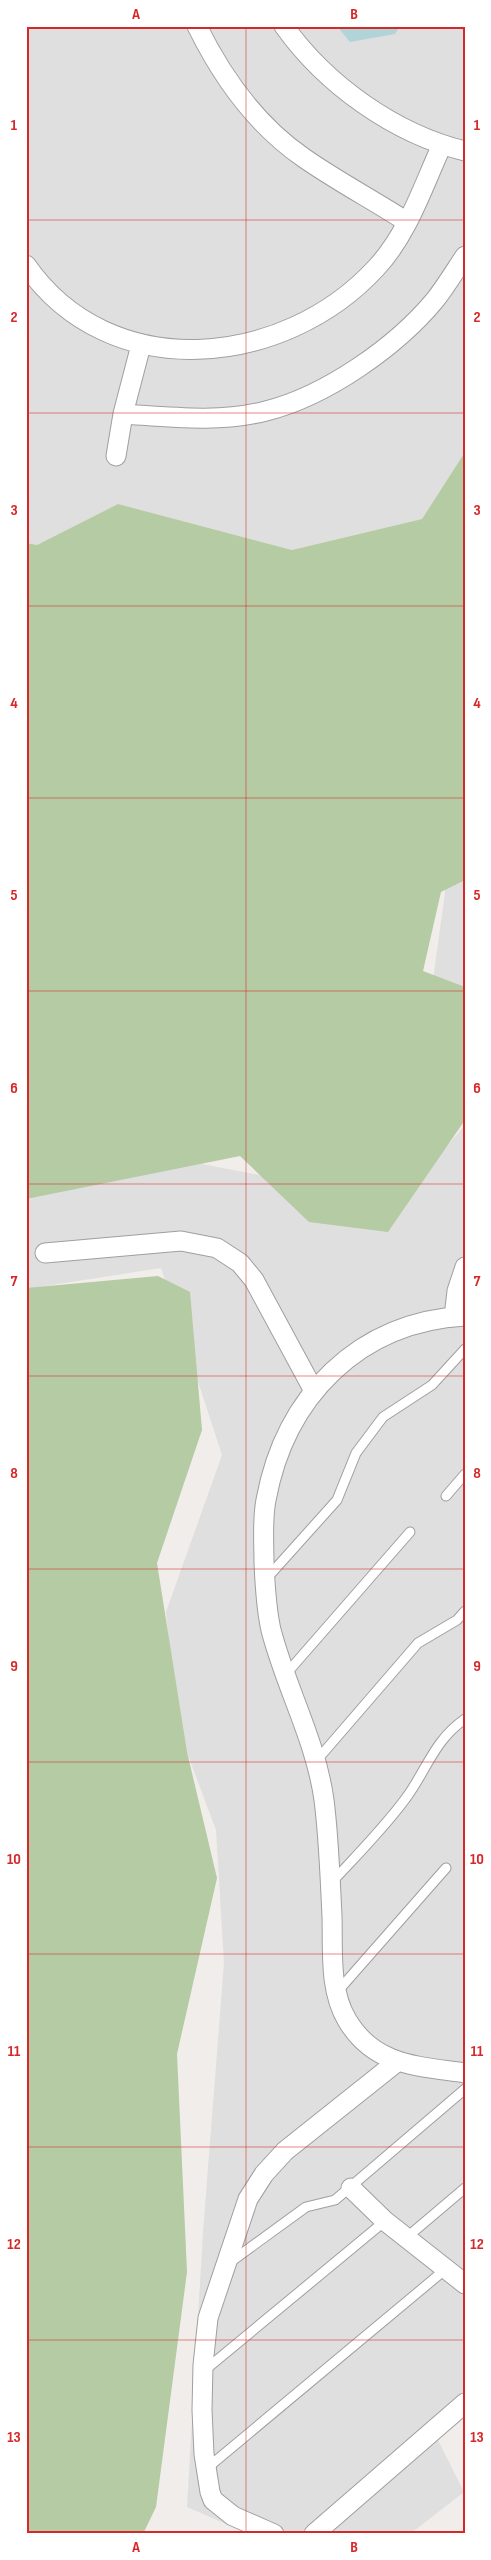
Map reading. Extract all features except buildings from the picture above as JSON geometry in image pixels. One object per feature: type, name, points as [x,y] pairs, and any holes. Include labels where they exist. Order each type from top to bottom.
[{"type":"street","points":[[197,26],[217,63],[245,104],[280,139],[303,158],[407,222]]},
{"type":"street","points":[[284,26],[301,50],[358,99],[416,133],[442,145],[464,148]]},
{"type":"street","points":[[26,265],[34,277],[66,308],[90,323],[140,345],[183,350],[231,347],[301,325],[339,301],[360,284],[392,249],[407,222],[442,145]]},
{"type":"street","points":[[123,414],[195,419],[216,418],[265,412],[307,397],[362,364],[404,331],[436,299],[465,256]]},
{"type":"street","points":[[116,456],[123,414],[140,345]]},
{"type":"street","points":[[45,1254],[181,1241],[218,1248],[240,1263],[254,1280],[314,1391]]},
{"type":"street","points":[[465,1267],[457,1291],[459,1316],[437,1318],[376,1338],[346,1358],[325,1376],[288,1432],[274,1466],[265,1502],[265,1598],[271,1631],[316,1760],[324,1800],[337,1992],[346,2019],[358,2036],[370,2048],[384,2056],[440,2071],[465,2073]]},
{"type":"street","points":[[274,2534],[255,2527],[221,2507],[213,2500],[210,2492],[206,2469],[203,2371],[208,2318],[248,2199],[264,2174],[285,2152],[398,2060]]},
{"type":"street","points":[[351,2188],[385,2221],[465,2284]]},
{"type":"street","points":[[314,2534],[465,2403]]},
{"type":"lane","points":[[265,1580],[337,1500],[351,1461],[383,1417],[432,1385],[465,1350]]},
{"type":"lane","points":[[446,1496],[465,1474]]},
{"type":"lane","points":[[286,1674],[410,1532]]},
{"type":"lane","points":[[316,1760],[418,1643],[457,1620],[465,1611]]},
{"type":"lane","points":[[330,1884],[395,1812],[415,1784],[431,1754],[465,1719]]},
{"type":"lane","points":[[337,1992],[446,1868]]},
{"type":"lane","points":[[225,2266],[306,2207],[335,2200],[465,2089]]},
{"type":"lane","points":[[406,2238],[465,2188]]},
{"type":"lane","points":[[203,2371],[385,2221]]},
{"type":"lane","points":[[206,2469],[447,2268]]},
{"type":"shaded area","points":[[26,26],[465,26],[465,452],[422,519],[292,550],[118,504],[37,545],[26,543]]},
{"type":"shaded area","points":[[450,856],[465,857],[465,1025],[426,1031]]},
{"type":"shaded area","points":[[465,1125],[465,2414],[436,2436],[464,2492],[410,2534],[249,2534],[187,2507],[203,2232],[224,1963],[216,1830],[176,1723],[166,1612],[222,1455],[161,1268],[26,1289],[26,1201],[79,1156],[197,1163],[290,1181],[393,1209]]},
{"type":"green space","points":[[465,452],[465,880],[441,892],[423,971],[465,987],[465,1120],[388,1232],[309,1222],[240,1156],[26,1199],[26,543],[37,545],[118,504],[292,550],[422,519]]},
{"type":"green space","points":[[158,1276],[190,1292],[202,1430],[157,1563],[187,1752],[217,1878],[177,2054],[187,2272],[156,2507],[143,2534],[26,2534],[26,1288]]},
{"type":"water","points":[[337,26],[400,26],[395,34],[350,42]]}]
